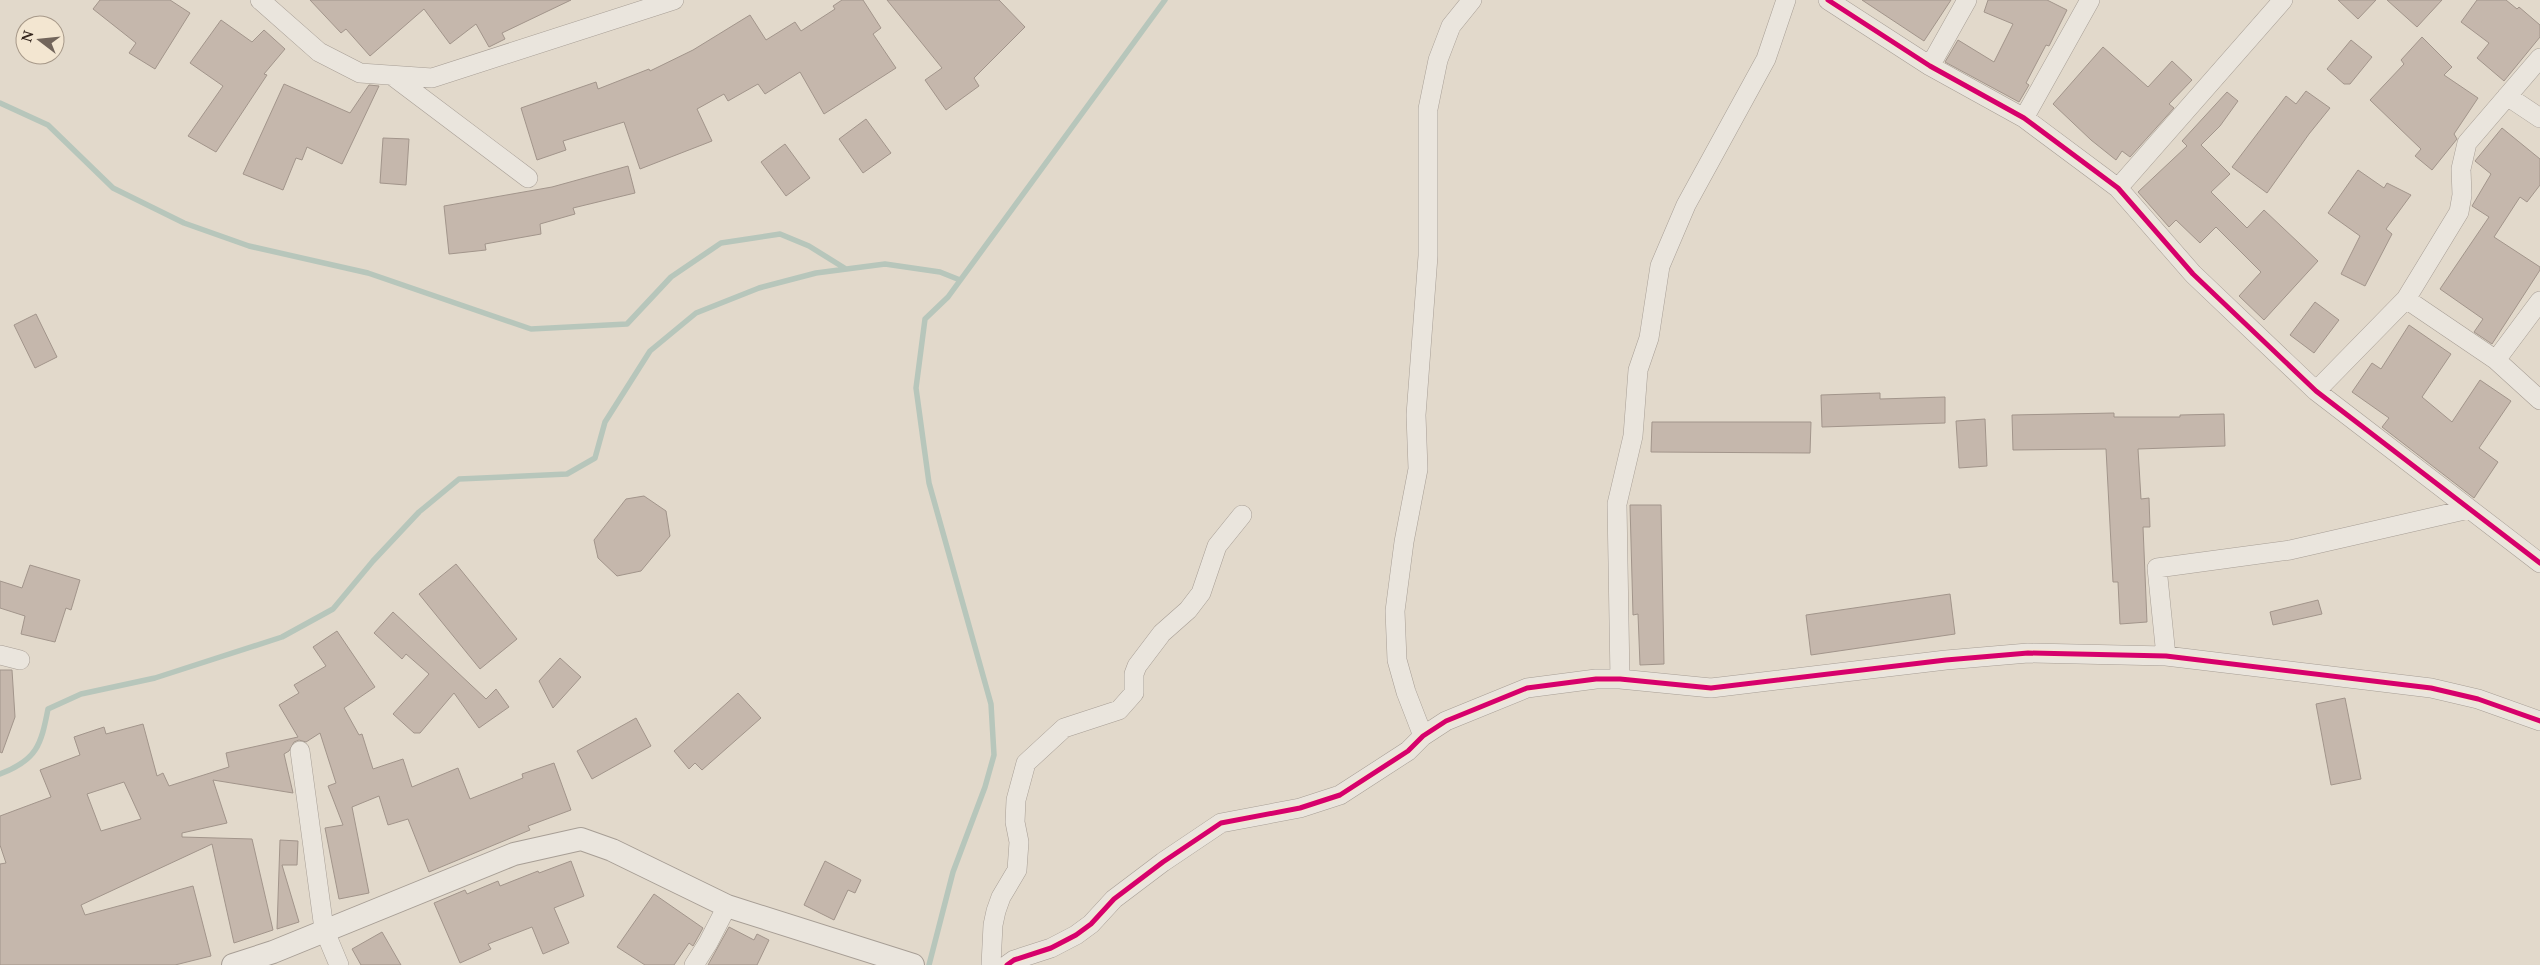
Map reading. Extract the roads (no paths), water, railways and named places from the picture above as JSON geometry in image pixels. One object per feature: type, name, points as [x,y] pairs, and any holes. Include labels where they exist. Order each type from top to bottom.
[{"type":"street","points":[[260,0],[319,52],[360,73],[394,77],[432,78],[631,6],[674,0]]},
{"type":"street","points":[[1423,736],[1406,692],[1397,660],[1395,611],[1404,542],[1418,468],[1416,415],[1428,256],[1428,109],[1438,60],[1451,26],[1472,0]]},
{"type":"street","points":[[1620,679],[1617,504],[1633,436],[1638,370],[1649,338],[1660,266],[1686,204],[1766,59],[1786,0]]},
{"type":"street","points":[[1828,0],[1930,66],[2024,118],[2118,188],[2193,274],[2316,391],[2540,564]]},
{"type":"street","points":[[1930,66],[1967,0]]},
{"type":"street","points":[[2024,118],[2090,0]]},
{"type":"street","points":[[2118,188],[2283,0]]},
{"type":"street","points":[[2316,391],[2406,300],[2459,212],[2462,195],[2461,169],[2467,142],[2540,58]]},
{"type":"street","points":[[394,77],[528,178]]},
{"type":"street","points":[[2507,96],[2540,118]]},
{"type":"street","points":[[2406,300],[2496,360],[2540,400]]},
{"type":"street","points":[[2496,360],[2540,301]]},
{"type":"street","points":[[2166,656],[2157,568],[2290,550],[2469,509]]},
{"type":"street","points":[[991,965],[993,925],[996,911],[1000,897],[1017,870],[1019,842],[1015,822],[1016,800],[1026,763],[1064,728],[1119,710],[1134,693],[1134,674],[1137,666],[1162,633],[1188,610],[1201,593],[1217,546],[1242,514]]},
{"type":"street","points":[[1007,965],[1014,960],[1053,957],[1091,924],[1114,899],[1163,862],[1221,823],[1300,808],[1340,795],[1408,751],[1423,736],[1466,711],[1527,688],[1567,682],[1620,679],[1711,688],[1946,660],[2028,653],[2166,656],[2431,688],[2478,699],[2540,721]]},
{"type":"street","points":[[0,655],[20,660]]},
{"type":"street","points":[[300,751],[324,929],[339,965]]},
{"type":"street","points":[[233,965],[273,952],[324,929],[514,854],[581,839],[612,850],[726,906],[912,965]]},
{"type":"street","points":[[694,965],[708,943],[726,906]]},
{"type":"waterway","points":[[929,965],[953,872],[985,787],[994,755],[991,704],[929,483],[916,388],[925,319],[948,297],[1165,0]]},
{"type":"waterway","points":[[0,103],[48,125],[113,188],[184,223],[249,246],[368,273],[531,329],[627,324],[671,277],[721,243],[780,234],[809,246],[846,269]]},
{"type":"waterway","points":[[0,774],[12,769],[30,757],[43,732],[48,709],[81,694],[155,678],[282,637],[333,609],[373,561],[419,512],[459,479],[567,474],[595,458],[605,422],[650,351],[696,313],[759,288],[816,273],[885,264],[940,272],[960,280]]}]
